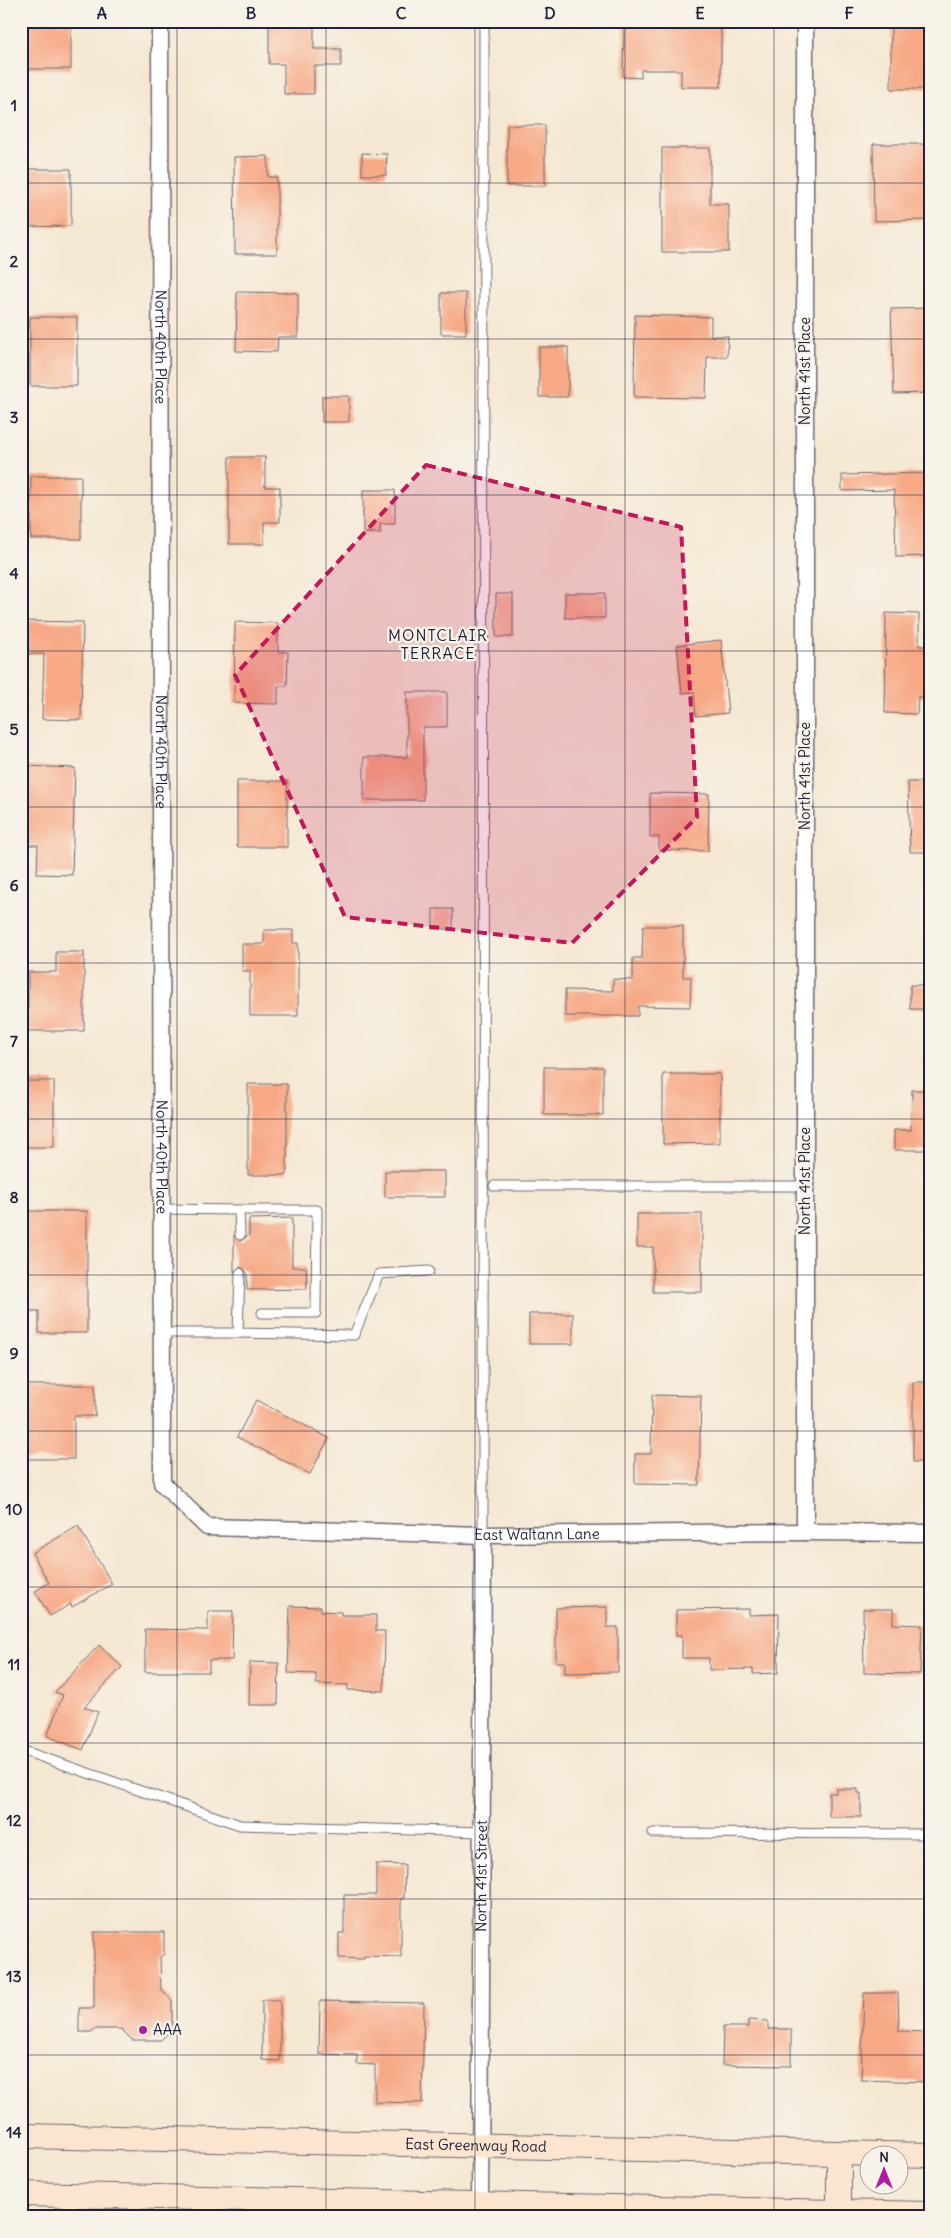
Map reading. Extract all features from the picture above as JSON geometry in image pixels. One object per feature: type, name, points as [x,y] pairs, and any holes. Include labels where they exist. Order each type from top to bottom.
[{"type":"main road","name":"East Greenway Road","points":[[21,2136],[930,2155]]},
{"type":"main road","points":[[839,2153],[839,2212]]},
{"type":"main road","points":[[21,2194],[480,2210],[930,2214]]},
{"type":"street","name":"North 40th Place","points":[[160,21],[162,1483]]},
{"type":"street","name":"North 41st Place","points":[[805,21],[805,1532]]},
{"type":"street","name":"East Waltann Lane","points":[[162,1483],[207,1527],[482,1535],[805,1532],[930,1533]]},
{"type":"street","name":"North 41st Street","points":[[480,2210],[482,1535]]},
{"type":"lane","points":[[482,1535],[484,21]]},
{"type":"lane","points":[[494,1186],[805,1186]]},
{"type":"lane","points":[[162,1209],[317,1210],[316,1313],[262,1313]]},
{"type":"lane","points":[[239,1210],[240,1235]]},
{"type":"lane","points":[[162,1333],[354,1335],[379,1274],[429,1270]]},
{"type":"lane","points":[[238,1334],[240,1273]]},
{"type":"lane","points":[[21,1750],[240,1825],[482,1832]]},
{"type":"lane","points":[[653,1833],[930,1834]]},
{"type":"highlighted area","points":[[426,465],[681,527],[697,817],[572,943],[345,917],[235,675]]},
{"type":"building","points":[[26,21],[71,21],[71,69],[26,69]]},
{"type":"building","points":[[269,21],[314,21],[314,49],[341,49],[341,66],[314,66],[314,94],[284,94],[284,64],[269,64]]},
{"type":"building","points":[[667,21],[721,21],[721,87],[681,87],[681,70],[641,70],[641,78],[623,77],[624,25],[667,26]]},
{"type":"building","points":[[891,21],[930,21],[927,89],[891,89]]},
{"type":"building","points":[[507,125],[545,125],[545,186],[507,186]]},
{"type":"building","points":[[873,144],[927,144],[928,220],[874,221]]},
{"type":"building","points":[[662,148],[710,148],[710,204],[729,204],[729,252],[662,252]]},
{"type":"building","points":[[362,153],[387,154],[386,175],[362,175]]},
{"type":"building","points":[[268,156],[268,177],[277,177],[277,254],[235,254],[234,157]]},
{"type":"building","points":[[21,169],[71,169],[71,226],[21,227]]},
{"type":"building","points":[[237,292],[298,293],[298,337],[278,337],[277,352],[236,351]]},
{"type":"building","points":[[441,293],[466,293],[466,334],[441,334]]},
{"type":"building","points":[[930,308],[930,393],[894,394],[891,309]]},
{"type":"building","points":[[635,315],[711,317],[711,336],[728,336],[727,357],[707,357],[706,398],[634,397]]},
{"type":"building","points":[[30,317],[77,317],[77,386],[30,386]]},
{"type":"building","points":[[539,347],[568,347],[568,397],[539,397]]},
{"type":"building","points":[[322,396],[349,396],[349,422],[322,422]]},
{"type":"building","points":[[229,457],[265,457],[265,487],[280,487],[280,522],[264,522],[264,544],[229,544]]},
{"type":"building","points":[[930,473],[930,556],[896,557],[894,490],[842,491],[842,475]]},
{"type":"building","points":[[31,476],[81,476],[81,539],[31,539]]},
{"type":"building","points":[[363,490],[395,490],[395,524],[380,524],[380,533],[363,533]]},
{"type":"building","points":[[565,593],[605,593],[605,618],[565,618]]},
{"type":"building","points":[[496,594],[513,594],[513,637],[496,637]]},
{"type":"building","points":[[886,613],[919,614],[919,646],[930,646],[930,697],[918,697],[917,714],[885,713]]},
{"type":"building","points":[[21,621],[83,622],[81,720],[42,719],[44,654],[21,654]]},
{"type":"building","points":[[235,622],[278,623],[278,652],[288,652],[287,686],[278,686],[278,704],[234,703]]},
{"type":"building","points":[[721,640],[728,713],[696,716],[694,692],[682,693],[677,645]]},
{"type":"building","points":[[407,692],[447,692],[447,727],[423,727],[423,800],[364,800],[364,757],[407,757]]},
{"type":"building","points":[[26,766],[75,768],[72,875],[37,874],[38,845],[24,845]]},
{"type":"building","points":[[237,781],[287,781],[287,847],[237,847]]},
{"type":"building","points":[[908,782],[930,782],[930,852],[910,852]]},
{"type":"building","points":[[650,793],[709,794],[708,851],[659,850],[659,837],[650,837]]},
{"type":"building","points":[[433,909],[453,909],[453,929],[433,929]]},
{"type":"building","points":[[643,926],[683,926],[683,977],[691,977],[690,1007],[638,1006],[638,1016],[565,1016],[565,990],[613,991],[613,979],[633,980],[633,958],[642,958]]},
{"type":"building","points":[[264,930],[293,930],[293,943],[298,943],[298,1016],[250,1016],[250,971],[242,971],[242,944],[264,944]]},
{"type":"building","points":[[56,952],[84,952],[84,1031],[28,1031],[28,972],[56,972]]},
{"type":"building","points":[[910,985],[930,985],[930,1009],[910,1009]]},
{"type":"building","points":[[544,1067],[603,1067],[603,1115],[544,1115]]},
{"type":"building","points":[[663,1074],[720,1074],[720,1143],[663,1144]]},
{"type":"building","points":[[21,1081],[54,1081],[54,1147],[21,1147]]},
{"type":"building","points":[[248,1084],[287,1084],[287,1175],[248,1175]]},
{"type":"building","points":[[912,1090],[930,1090],[930,1150],[894,1150],[894,1130],[911,1130]]},
{"type":"building","points":[[385,1171],[445,1171],[445,1197],[385,1197]]},
{"type":"building","points":[[21,1211],[87,1211],[87,1333],[39,1333],[39,1311],[21,1311]]},
{"type":"building","points":[[637,1214],[702,1214],[702,1292],[653,1292],[653,1247],[637,1247]]},
{"type":"building","points":[[292,1218],[292,1267],[306,1267],[307,1289],[247,1290],[247,1273],[245,1270],[240,1267],[234,1272],[234,1235],[240,1241],[249,1235],[249,1219]]},
{"type":"building","points":[[529,1314],[573,1314],[573,1344],[529,1344]]},
{"type":"building","points":[[913,1382],[930,1382],[930,1462],[913,1462]]},
{"type":"building","points":[[21,1385],[95,1385],[95,1416],[74,1416],[74,1459],[21,1459]]},
{"type":"building","points":[[652,1395],[701,1396],[699,1485],[635,1484],[635,1454],[651,1454]]},
{"type":"building","points":[[256,1400],[329,1438],[310,1474],[237,1437]]},
{"type":"building","points":[[78,1526],[112,1584],[72,1607],[71,1604],[50,1616],[35,1591],[49,1583],[32,1553]]},
{"type":"building","points":[[290,1606],[321,1607],[321,1611],[341,1612],[341,1615],[376,1615],[376,1631],[385,1631],[384,1691],[348,1690],[348,1685],[316,1684],[316,1674],[288,1673]]},
{"type":"building","points":[[607,1607],[607,1627],[618,1627],[618,1672],[565,1673],[565,1662],[556,1662],[556,1608]]},
{"type":"building","points":[[749,1609],[749,1615],[779,1614],[778,1673],[753,1674],[753,1669],[709,1670],[709,1658],[682,1658],[682,1635],[676,1635],[676,1610]]},
{"type":"building","points":[[863,1609],[893,1609],[893,1624],[922,1625],[920,1674],[864,1673]]},
{"type":"building","points":[[208,1611],[233,1611],[232,1660],[209,1660],[209,1672],[145,1672],[145,1629],[208,1630]]},
{"type":"building","points":[[99,1645],[122,1667],[84,1707],[98,1712],[83,1750],[47,1736],[63,1695],[55,1692]]},
{"type":"building","points":[[250,1662],[279,1663],[278,1705],[249,1705]]},
{"type":"building","points":[[836,1789],[858,1789],[858,1793],[861,1793],[861,1817],[829,1817],[829,1793],[836,1793]]},
{"type":"building","points":[[376,1864],[405,1865],[404,1898],[401,1898],[401,1957],[364,1956],[364,1959],[339,1958],[339,1933],[344,1933],[344,1895],[376,1895]]},
{"type":"building","points":[[94,1932],[164,1932],[164,1954],[160,1957],[161,1990],[172,2000],[172,2029],[161,2040],[132,2040],[121,2029],[95,2029],[91,2032],[79,2032],[79,2008],[94,2008]]},
{"type":"building","points":[[864,1993],[898,1993],[899,2031],[925,2032],[925,2047],[930,2048],[930,2082],[861,2080]]},
{"type":"building","points":[[262,2000],[280,2000],[280,2061],[262,2060]]},
{"type":"building","points":[[320,2001],[424,2003],[422,2103],[375,2102],[375,2065],[357,2064],[357,2055],[319,2054]]},
{"type":"building","points":[[748,2020],[768,2021],[768,2029],[791,2029],[791,2066],[722,2065],[723,2027],[748,2027]]},
{"type":"place","name":"AAA","points":[[143,2030]]},
{"type":"district","name":"MONTCLAIR TERRACE","points":[[438,644]]}]
